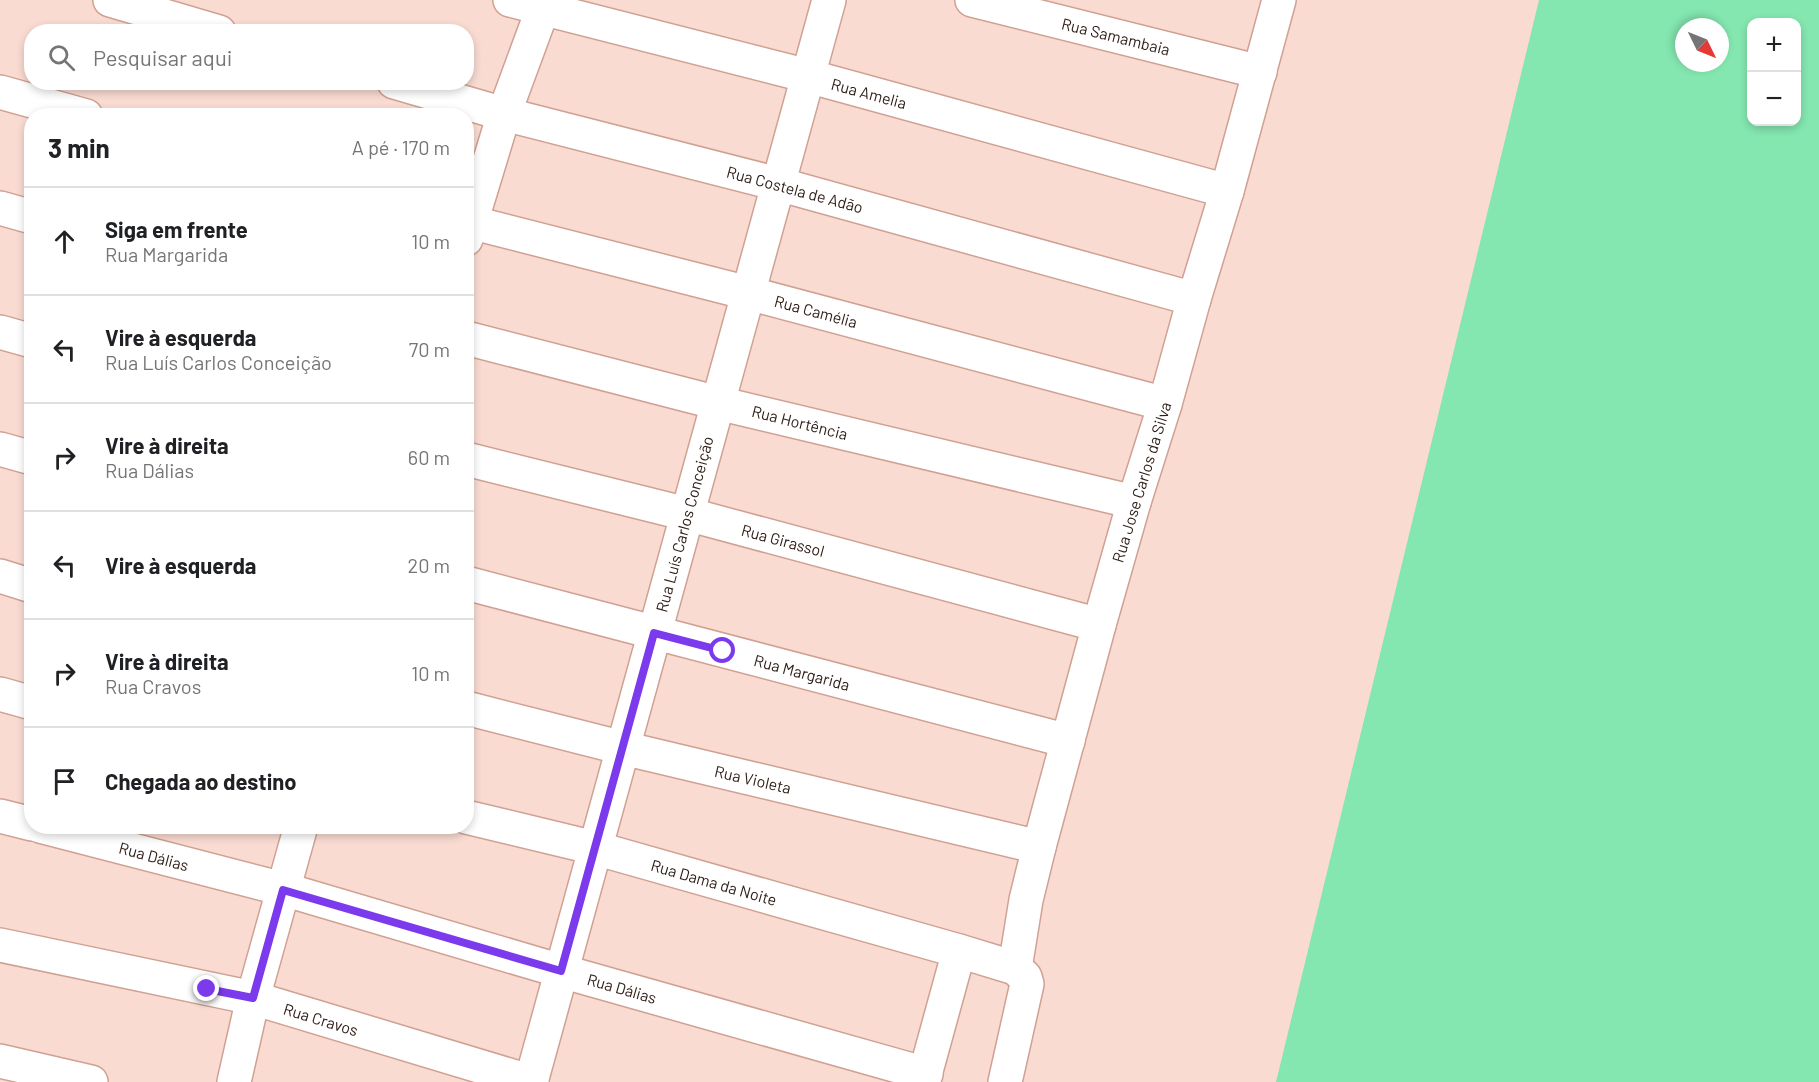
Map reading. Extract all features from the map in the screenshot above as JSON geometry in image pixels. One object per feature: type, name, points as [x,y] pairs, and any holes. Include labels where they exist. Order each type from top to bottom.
[{"type":"street","points":[[110,0],[192,24]]},
{"type":"street","name":"Rua Amelia","points":[[510,0],[545,5],[1227,191]]},
{"type":"street","name":"Rua Luís Carlos Conceição","points":[[531,1082],[829,0]]},
{"type":"street","name":"Rua Samambaia","points":[[972,0],[1260,72]]},
{"type":"street","name":"Rua Jose Carlos da Silva","points":[[1015,968],[1026,900],[1099,625],[1227,191],[1279,0]]},
{"type":"street","points":[[474,209],[504,114],[545,5]]},
{"type":"street","name":"Rua Costela de Adão","points":[[422,90],[504,114],[778,184],[1194,299]]},
{"type":"street","points":[[0,92],[57,108]]},
{"type":"street","points":[[0,208],[24,215]]},
{"type":"street","name":"Rua Camélia","points":[[474,229],[748,292],[1165,404]]},
{"type":"street","points":[[0,332],[24,339]]},
{"type":"street","name":"Rua Hortência","points":[[474,340],[718,403],[1134,502]]},
{"type":"street","points":[[0,449],[24,456]]},
{"type":"street","name":"Rua Girassol","points":[[474,461],[687,514],[1099,625]]},
{"type":"street","points":[[0,576],[24,584]]},
{"type":"street","name":"Rua Margarida","points":[[474,585],[1068,741]]},
{"type":"street","points":[[0,694],[24,700]]},
{"type":"street","name":"Rua Violeta","points":[[474,710],[1039,847]]},
{"type":"street","points":[[0,816],[24,822]]},
{"type":"street","name":"Rua Dama da Noite","points":[[474,819],[595,848],[1015,968]]},
{"type":"street","name":"Rua Dálias","points":[[70,834],[283,890],[924,1078]]},
{"type":"street","points":[[234,1082],[253,998],[299,834]]},
{"type":"street","name":"Rua Cravos","points":[[0,945],[253,998],[531,1082]]},
{"type":"street","points":[[924,1078],[959,951]]},
{"type":"street","points":[[1005,1082],[1027,984],[1025,977],[1015,968]]},
{"type":"street","points":[[0,1061],[91,1082]]},
{"type":"green space","points":[[1539,0],[1819,0],[1819,1082],[1276,1082]]},
{"type":"route","points":[[207,989],[253,998],[283,890],[561,971],[654,633],[723,651]]}]
